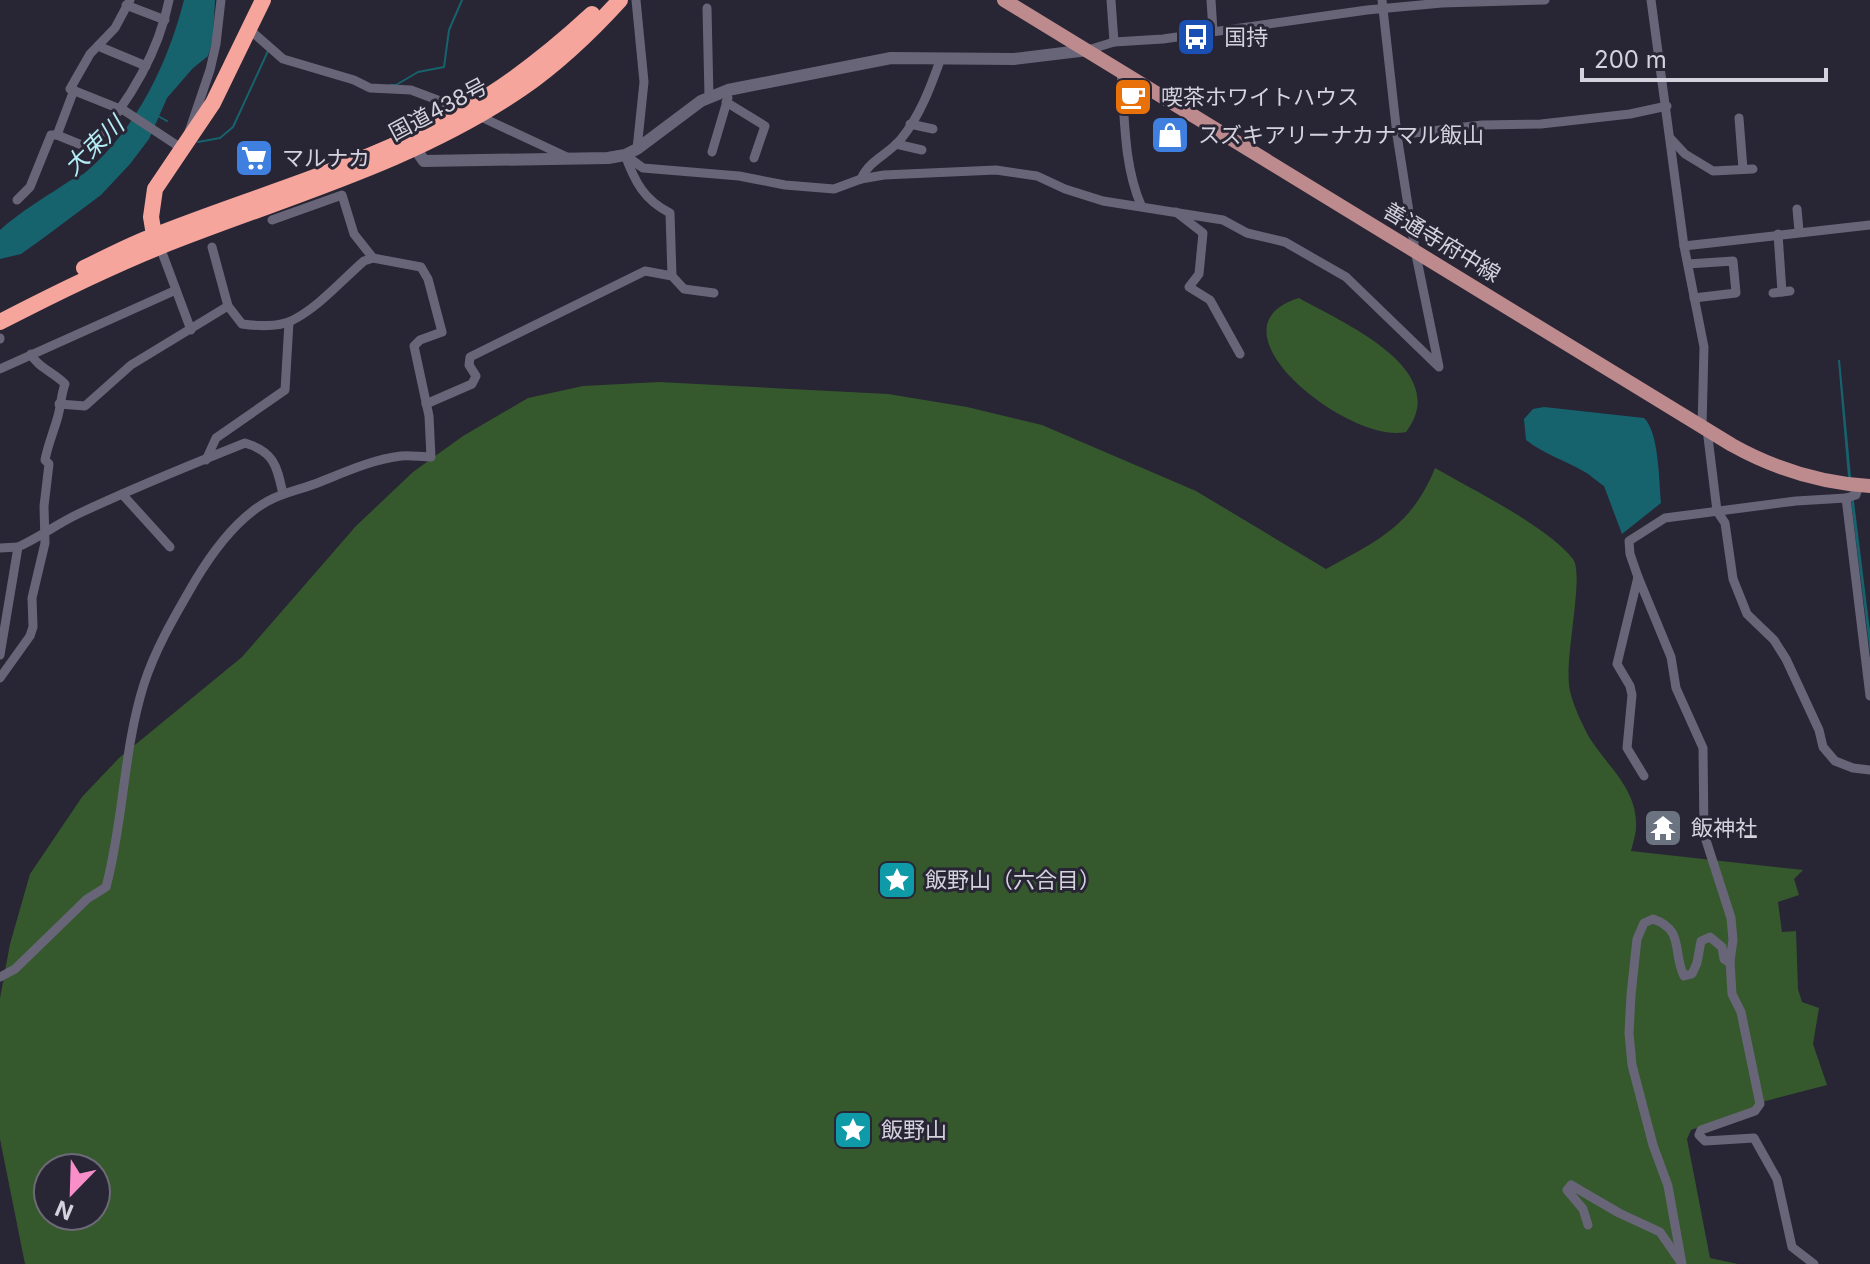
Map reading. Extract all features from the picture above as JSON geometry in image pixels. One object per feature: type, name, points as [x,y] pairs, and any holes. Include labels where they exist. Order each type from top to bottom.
[{"type":"highway","points":[[157,241],[151,217],[155,189],[218,95],[263,0]]},
{"type":"highway","name":"国道438号","points":[[472,113],[571,34],[607,0]]},
{"type":"highway","name":"国道438号","points":[[0,310],[157,241],[300,196],[412,144],[522,88],[579,43],[620,0]]},
{"type":"highway","name":"国道438号","points":[[0,322],[157,241]]},
{"type":"main road","name":"善通寺府中線","points":[[1004,0],[1751,455],[1785,470],[1864,486]]},
{"type":"street","points":[[17,200],[30,187],[51,135],[89,148],[123,110],[146,66],[165,20],[169,0]]},
{"type":"street","points":[[165,20],[128,2],[115,28],[90,54],[70,89],[123,110],[183,148],[210,70],[221,0]]},
{"type":"street","points":[[636,0],[644,82],[631,152],[641,192],[654,205],[670,213],[672,276]]},
{"type":"street","points":[[1111,0],[1114,42]]},
{"type":"street","points":[[1211,0],[1213,31]]},
{"type":"street","points":[[412,144],[424,161],[570,159],[631,152],[709,97],[728,96],[891,58],[1014,59],[1088,50],[1114,42],[1252,28],[1383,4],[1545,0]]},
{"type":"street","points":[[1651,0],[1684,246],[1704,347],[1704,428],[1717,511],[1725,523],[1733,579],[1747,614],[1774,640],[1786,659],[1819,730],[1823,747],[1835,761],[1870,770]]},
{"type":"street","points":[[631,152],[643,168],[739,176],[810,188],[834,189],[884,175],[996,170],[1037,176],[1103,201],[1223,220],[1247,233],[1285,242],[1346,277],[1439,367],[1415,250],[1397,135],[1383,4]]},
{"type":"street","points":[[707,8],[709,97]]},
{"type":"street","points":[[250,30],[283,59],[354,80],[370,88],[411,90],[472,113],[570,159]]},
{"type":"street","points":[[98,46],[146,66]]},
{"type":"street","points":[[861,179],[865,169],[896,144],[910,124],[926,96],[941,58]]},
{"type":"street","points":[[1121,71],[1126,139],[1141,205]]},
{"type":"street","points":[[57,135],[74,90]]},
{"type":"street","points":[[712,152],[728,96]]},
{"type":"street","points":[[728,96],[765,126],[754,158]]},
{"type":"street","points":[[1397,135],[1482,125],[1541,124],[1630,114],[1667,106]]},
{"type":"street","points":[[1671,139],[1685,154],[1713,171],[1748,169],[1739,118]]},
{"type":"street","points":[[910,124],[933,129]]},
{"type":"street","points":[[896,144],[922,150]]},
{"type":"street","points":[[272,220],[300,196],[342,195],[354,234],[373,258]]},
{"type":"street","points":[[1797,209],[1799,231]]},
{"type":"street","points":[[1176,212],[1203,233],[1199,274],[1189,287],[1210,300],[1240,354]]},
{"type":"street","points":[[1684,246],[1870,225]]},
{"type":"street","points":[[1778,234],[1782,292]]},
{"type":"street","points":[[157,241],[191,330]]},
{"type":"street","points":[[0,977],[15,969],[87,899],[106,887],[115,854],[140,698],[169,626],[202,569],[223,541],[243,519],[283,494],[392,458],[431,457],[426,404],[414,346],[420,340],[442,332],[428,279],[421,267],[373,258],[364,261],[307,311],[289,322],[253,326],[242,324],[228,306],[212,247]]},
{"type":"street","points":[[1688,264],[1733,261],[1736,293],[1694,298]]},
{"type":"street","points":[[426,404],[472,384],[476,376],[469,365],[470,357],[645,271],[672,276],[684,289],[714,293]]},
{"type":"street","points":[[0,369],[176,290]]},
{"type":"street","points":[[59,404],[85,406],[131,365],[228,306]]},
{"type":"street","points":[[206,460],[216,438],[285,390],[289,322]]},
{"type":"street","points":[[0,678],[33,627],[32,598],[42,562],[44,535],[49,464],[45,460],[65,384],[57,375],[35,362],[31,354]]},
{"type":"street","points":[[0,548],[18,547],[78,514],[245,443],[259,447],[275,464],[283,494]]},
{"type":"street","points":[[1814,1264],[1792,1247],[1777,1179],[1754,1138],[1705,1141],[1699,1135],[1701,1130],[1755,1111],[1760,1104],[1741,1012],[1732,994],[1731,918],[1704,834],[1703,748],[1676,688],[1671,657],[1638,577],[1629,541],[1658,520],[1846,498],[1856,495],[1864,486]]},
{"type":"street","points":[[122,494],[170,547]]},
{"type":"street","points":[[1846,498],[1870,696]]},
{"type":"street","points":[[0,655],[18,547]]},
{"type":"street","points":[[1638,577],[1617,664],[1632,695],[1627,748],[1644,776]]},
{"type":"street","points":[[1682,1264],[1668,1186],[1649,1133],[1632,1065],[1629,1033],[1637,939],[1644,923],[1653,919],[1664,923],[1677,941],[1684,976],[1692,974],[1701,941],[1710,937],[1722,947],[1724,959],[1730,961]]},
{"type":"street","points":[[1588,1225],[1583,1209],[1567,1190],[1571,1185],[1660,1232],[1682,1264]]},
{"type":"green space","points":[[1299,298],[1364,334],[1404,368],[1415,388],[1417,409],[1406,432],[1381,431],[1352,421],[1322,403],[1295,381],[1275,357],[1266,333],[1273,313]]},
{"type":"green space","points":[[659,382],[888,394],[967,407],[1042,425],[1196,491],[1326,569],[1377,540],[1404,518],[1426,488],[1435,468],[1546,534],[1573,559],[1576,568],[1569,660],[1570,691],[1589,737],[1620,778],[1632,801],[1636,827],[1631,851],[1803,870],[1794,879],[1799,895],[1778,902],[1782,932],[1796,931],[1798,989],[1802,1002],[1819,1008],[1813,1044],[1827,1085],[1758,1103],[1753,1108],[1691,1130],[1687,1139],[1710,1258],[1738,1264],[25,1264],[0,1139],[0,998],[10,944],[30,874],[82,797],[119,758],[242,657],[356,526],[413,472],[463,436],[528,398],[583,386]]},
{"type":"water","points":[[184,0],[215,0],[213,39],[208,56],[167,98],[149,139],[101,195],[21,254],[0,259],[0,230],[85,172],[121,135],[159,70]]},
{"type":"water","points":[[1838,360],[1870,631],[1870,653],[1848,477]]},
{"type":"water","points":[[1544,407],[1644,418],[1653,434],[1661,503],[1622,534],[1604,486],[1526,440],[1524,419],[1533,409]]},
{"type":"waterway","points":[[391,85],[418,72],[444,67],[449,30],[462,0]]},
{"type":"waterway","points":[[198,142],[220,138],[233,127],[268,51]]},
{"type":"waterway","points":[[158,116],[167,121]]},
{"type":"place","name":"国持","points":[[1196,37]]},
{"type":"place","name":"喫茶ホワイトハウス","points":[[1133,97]]},
{"type":"place","name":"スズキアリーナカナマル飯山","points":[[1170,135]]},
{"type":"place","name":"マルナカ","points":[[254,158]]},
{"type":"place","name":"飯神社","points":[[1663,828]]},
{"type":"place","name":"飯野山（六合目）","points":[[897,880]]},
{"type":"place","name":"飯野山","points":[[853,1130]]},
{"type":"water label","name":"大束川","points":[[94,146]]}]
